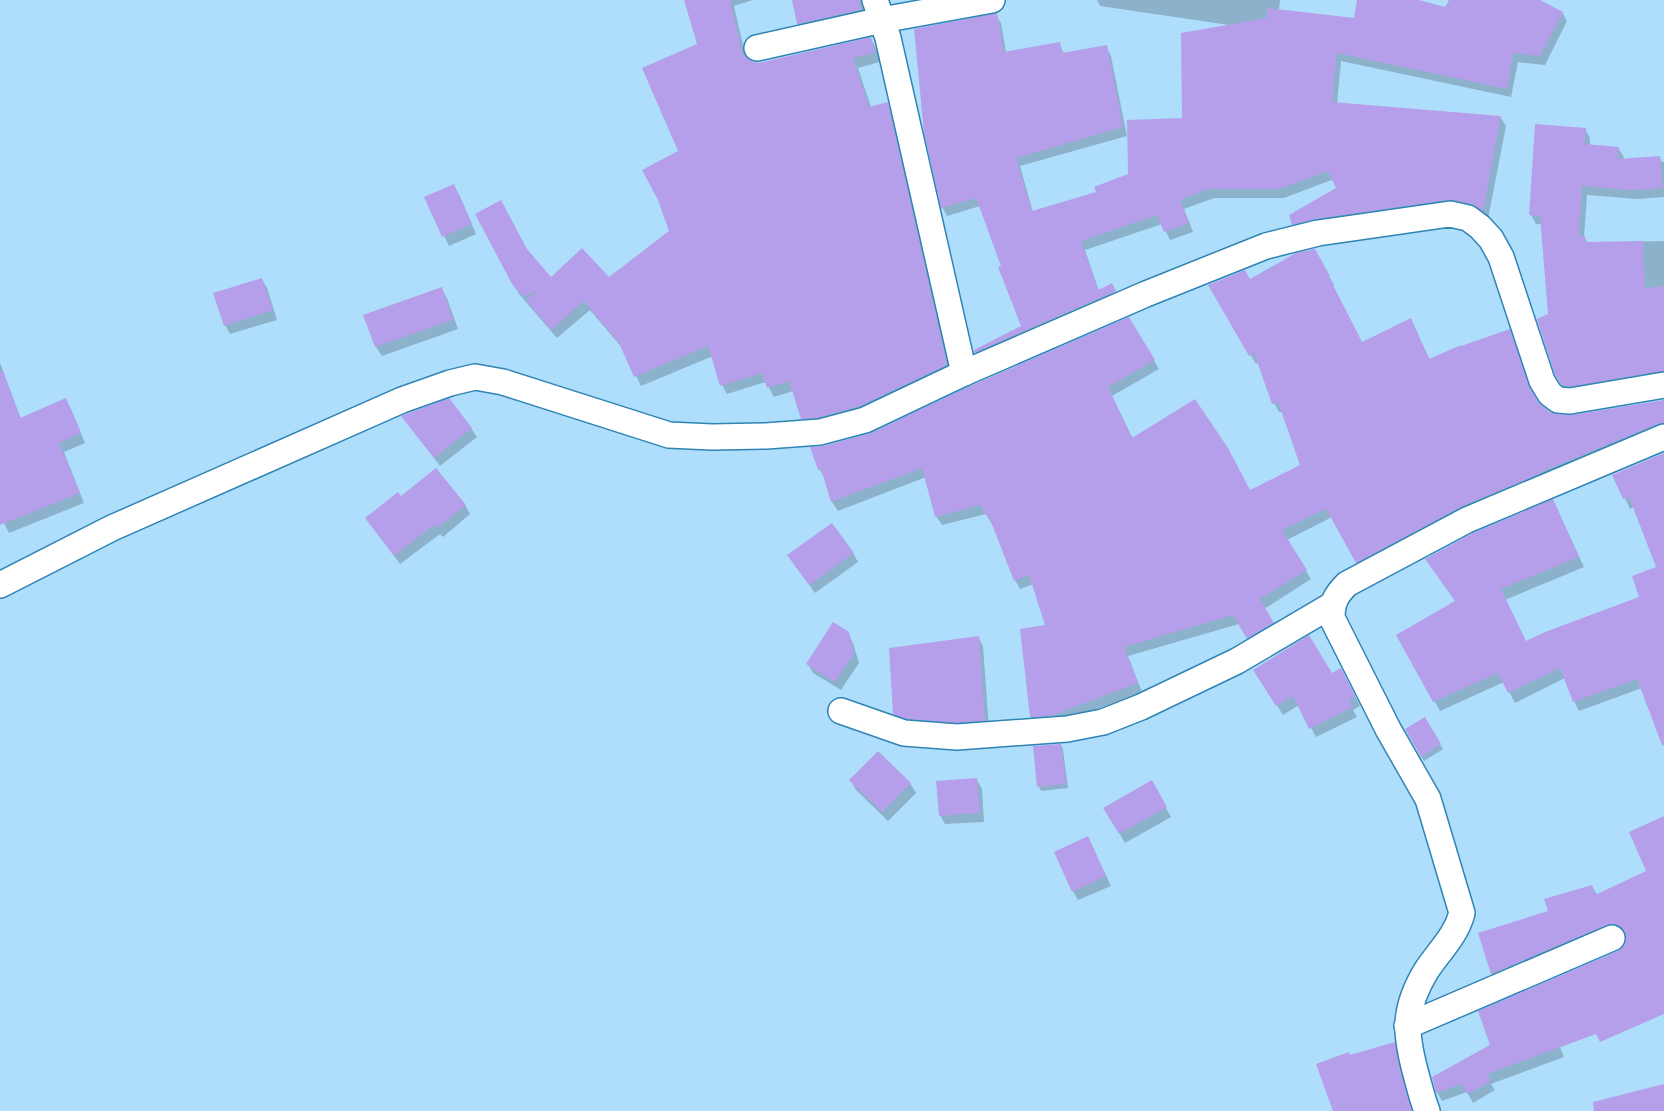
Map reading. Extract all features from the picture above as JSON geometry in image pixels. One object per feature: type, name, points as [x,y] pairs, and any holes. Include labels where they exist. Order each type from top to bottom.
[{"type":"street","points":[[757,48],[879,10],[992,0]]},
{"type":"street","points":[[879,10],[888,38],[964,373]]},
{"type":"street","points":[[0,585],[112,528],[402,400],[450,383],[475,377],[503,382],[669,435],[712,437],[766,436],[820,432],[865,420],[964,373],[1146,294],[1266,246],[1318,233],[1450,214],[1468,218],[1480,227],[1491,239],[1501,257],[1531,352],[1542,381],[1550,394],[1558,400],[1570,401],[1664,385]]},
{"type":"street","points":[[1427,1111],[1410,1051],[1407,1026],[1410,1006],[1426,972],[1452,937],[1462,913],[1428,799],[1388,729],[1332,618],[1332,605],[1336,595],[1347,584],[1467,520],[1664,437]]},
{"type":"street","points":[[841,711],[904,733],[957,738],[1067,729],[1103,722],[1141,707],[1237,661],[1332,605]]},
{"type":"street","points":[[1407,1026],[1612,938]]},
{"type":"building","points":[[684,0],[730,0],[743,56],[753,62],[759,63],[871,37],[875,53],[853,58],[869,107],[888,102],[947,365],[860,406],[818,418],[801,419],[789,381],[767,388],[762,373],[720,386],[708,346],[634,377],[619,343],[584,301],[551,330],[526,300],[538,291],[522,296],[512,284],[475,214],[501,200],[527,249],[551,277],[582,248],[609,277],[669,231],[658,200],[642,170],[678,151],[642,68],[697,44]]},
{"type":"building","points":[[792,0],[859,0],[861,10],[797,24]]},
{"type":"building","points":[[1357,0],[1419,0],[1445,7],[1449,0],[1540,0],[1563,12],[1540,56],[1513,53],[1507,89],[1337,53],[1332,102],[1501,116],[1483,211],[1471,204],[1448,200],[1316,219],[1292,225],[1289,215],[1336,188],[1328,171],[1279,189],[1208,189],[1180,200],[1189,223],[1164,232],[1157,215],[1081,241],[1098,290],[1112,283],[1116,291],[974,353],[974,350],[1021,326],[998,267],[1001,266],[976,198],[941,208],[924,133],[914,29],[997,13],[1004,52],[1060,42],[1062,53],[1107,45],[1123,127],[1016,158],[1032,211],[1096,192],[1094,187],[1128,174],[1127,120],[1182,118],[1181,33],[1267,18],[1267,8],[1354,18]]},
{"type":"building","points":[[1535,124],[1586,128],[1585,144],[1619,147],[1618,159],[1660,156],[1663,188],[1631,190],[1582,186],[1579,236],[1585,236],[1586,242],[1643,241],[1645,288],[1664,286],[1664,371],[1569,387],[1561,384],[1555,375],[1537,319],[1548,314],[1540,216],[1529,215]]},
{"type":"building","points":[[454,184],[472,224],[442,237],[424,197]]},
{"type":"building","points":[[1315,249],[1362,342],[1411,318],[1429,359],[1461,345],[1510,329],[1530,388],[1538,402],[1549,412],[1572,415],[1664,400],[1664,423],[1541,472],[1461,507],[1356,563],[1326,509],[1282,530],[1307,570],[1260,599],[1274,623],[1247,639],[1233,615],[1124,647],[1138,683],[1058,713],[1058,715],[1030,717],[1020,629],[1045,625],[1029,575],[1014,581],[988,514],[985,515],[981,505],[935,517],[922,468],[831,502],[821,469],[818,470],[810,447],[824,446],[871,433],[970,386],[1129,317],[1155,360],[1108,387],[1132,438],[1195,399],[1228,448],[1250,490],[1300,465],[1278,402],[1272,404],[1254,353],[1249,356],[1208,285],[1245,270],[1250,279],[1296,253]]},
{"type":"building","points":[[262,278],[273,310],[224,326],[213,293]]},
{"type":"building","points":[[442,287],[453,320],[375,347],[363,315]]},
{"type":"building","points":[[3,371],[20,418],[66,398],[81,433],[59,443],[80,493],[0,525],[0,372]]},
{"type":"building","points":[[449,398],[472,428],[434,458],[401,416]]},
{"type":"building","points":[[1664,453],[1664,745],[1662,745],[1637,679],[1573,702],[1560,668],[1508,693],[1498,673],[1433,702],[1396,635],[1455,601],[1425,559],[1473,533],[1553,499],[1579,557],[1501,589],[1526,641],[1639,597],[1632,576],[1656,567],[1629,497],[1623,499],[1612,475]]},
{"type":"building","points":[[436,468],[466,505],[437,528],[434,525],[394,556],[365,518],[398,492],[401,496]]},
{"type":"building","points":[[832,523],[854,553],[809,585],[787,555]]},
{"type":"building","points":[[833,622],[849,632],[854,653],[835,682],[806,664]]},
{"type":"building","points":[[1309,635],[1332,673],[1341,668],[1355,696],[1349,700],[1353,707],[1309,729],[1293,696],[1276,706],[1253,670]]},
{"type":"building","points":[[979,636],[985,721],[957,723],[907,719],[893,714],[889,648]]},
{"type":"building","points":[[1425,717],[1441,744],[1421,757],[1405,729]]},
{"type":"building","points":[[1061,744],[1066,784],[1037,787],[1033,746]]},
{"type":"building","points":[[878,751],[911,783],[882,812],[849,780]]},
{"type":"building","points":[[977,778],[980,813],[939,816],[936,781]]},
{"type":"building","points":[[1152,780],[1167,807],[1119,834],[1103,808]]},
{"type":"building","points":[[1664,816],[1664,1014],[1600,1042],[1596,1034],[1487,1074],[1491,1081],[1467,1094],[1461,1084],[1436,1093],[1432,1077],[1490,1045],[1478,1011],[1618,951],[1624,946],[1626,939],[1625,932],[1621,927],[1614,924],[1607,925],[1491,974],[1478,933],[1548,911],[1544,899],[1592,885],[1595,895],[1646,871],[1629,832]]},
{"type":"building","points":[[1088,836],[1106,876],[1072,892],[1054,852]]},
{"type":"building","points":[[1395,1042],[1399,1066],[1412,1111],[1333,1111],[1316,1064],[1349,1052],[1350,1055]]},
{"type":"building","points":[[1664,1084],[1664,1111],[1594,1111],[1593,1102]]}]
